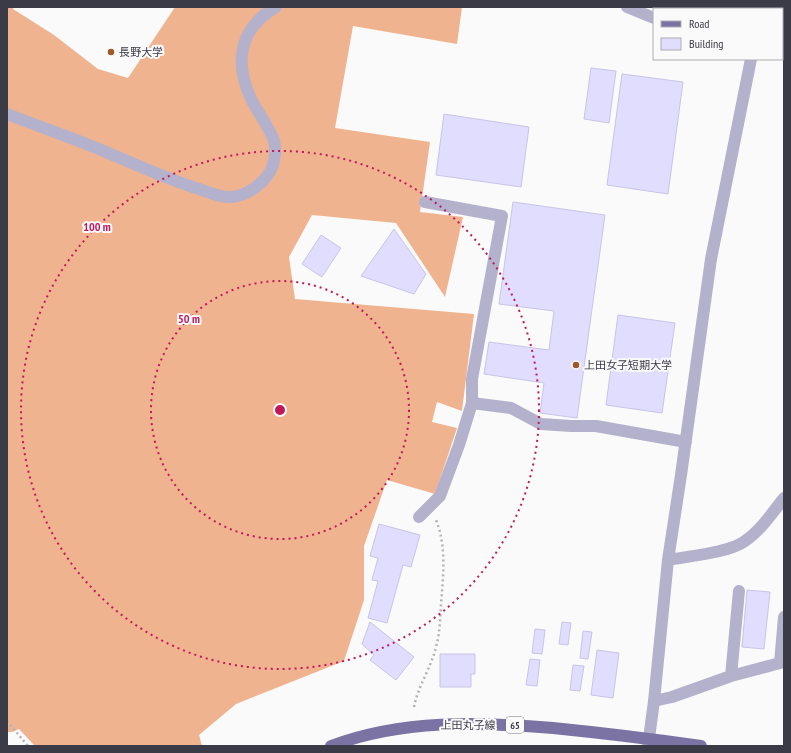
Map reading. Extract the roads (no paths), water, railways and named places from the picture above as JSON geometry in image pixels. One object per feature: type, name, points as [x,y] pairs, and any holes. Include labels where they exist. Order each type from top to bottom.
[{"type":"main road","name":"上田丸子線","points":[[331,746],[380,731],[411,726],[446,724],[530,726],[648,742],[702,746]]},
{"type":"street","points":[[7,114],[105,151],[172,181],[219,196],[237,197],[248,192],[267,176],[273,163],[275,150],[274,141],[251,100],[241,70],[241,55],[244,42],[252,28],[260,18],[276,7]]},
{"type":"street","points":[[628,7],[653,18]]},
{"type":"street","points":[[648,742],[654,701],[668,560],[711,259],[747,61]]},
{"type":"street","points":[[420,517],[440,496],[459,445],[472,403],[472,379],[502,216],[425,202]]},
{"type":"street","points":[[472,403],[511,408],[541,424],[596,426],[686,442]]},
{"type":"street","points":[[668,560],[733,548],[746,542],[784,498]]},
{"type":"street","points":[[731,676],[739,591]]},
{"type":"street","points":[[654,701],[672,697],[731,676],[782,662],[784,617]]},
{"type":"place","name":"長野大学","points":[[111,52]]},
{"type":"place","name":"上田女子短期大学","points":[[576,365]]}]
